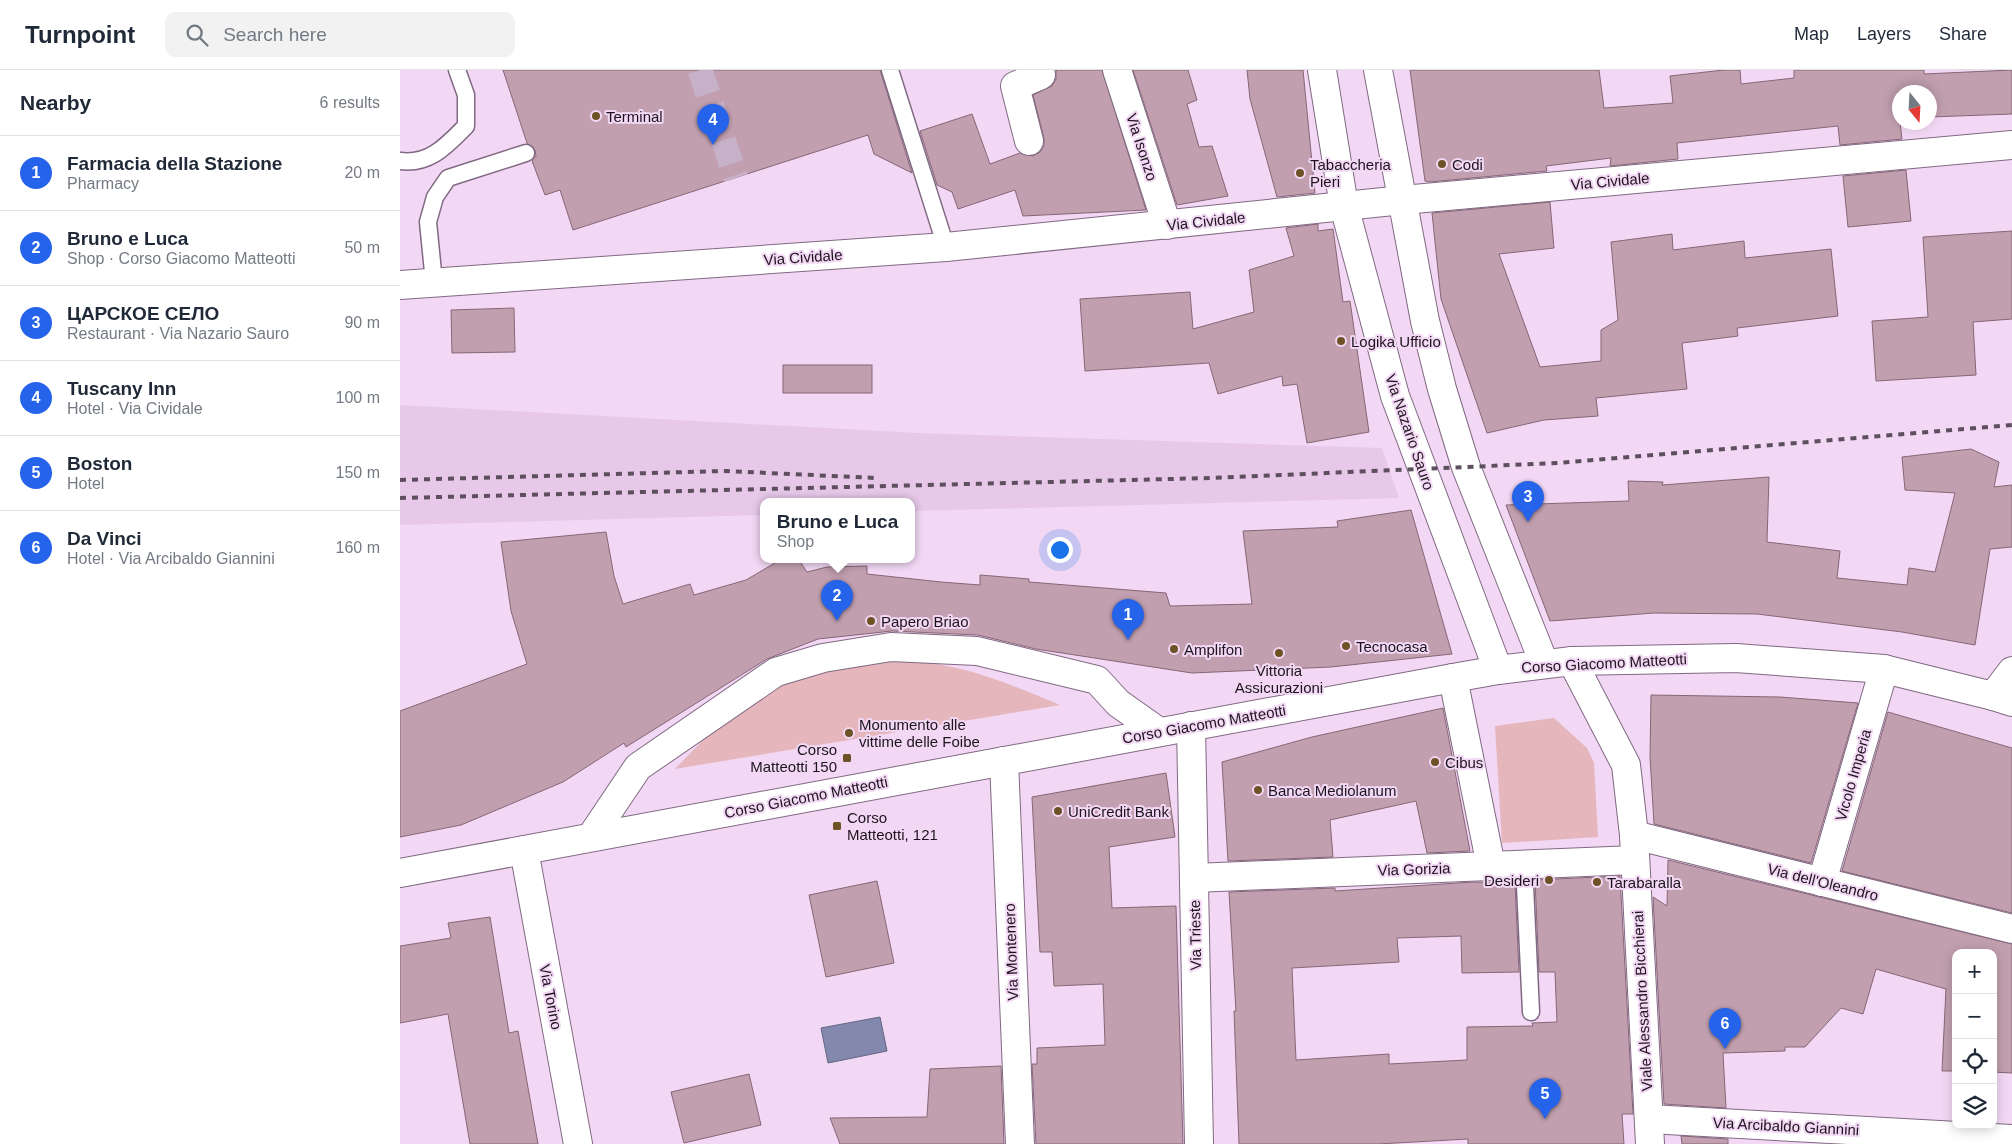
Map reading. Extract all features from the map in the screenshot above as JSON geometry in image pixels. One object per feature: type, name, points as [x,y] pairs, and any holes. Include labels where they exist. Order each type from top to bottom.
[{"type":"street","points":[[1030,141],[1015,86],[1041,75],[1040,70]]},
{"type":"street","name":"Via Isonzo","points":[[1117,70],[1167,225]]},
{"type":"street","name":"Via Nazario Sauro","points":[[1322,70],[1344,206],[1395,396],[1498,670]]},
{"type":"street","points":[[1378,70],[1425,321],[1466,467],[1544,663]]},
{"type":"street","name":"Via Cividale","points":[[400,285],[946,247],[1403,200],[2012,145]]},
{"type":"street","points":[[591,837],[638,767],[776,672],[823,658],[891,647],[977,652],[1097,680],[1118,703],[1159,732]]},
{"type":"street","name":"Corso Giacomo Matteotti","points":[[400,873],[1191,726],[1544,663],[1736,658],[1884,669],[2003,699]]},
{"type":"street","name":"Viale Alessandro Bicchierai","points":[[1572,661],[1626,765],[1634,848],[1650,1131]]},
{"type":"street","name":"Vicolo Imperia","points":[[1822,882],[1884,669]]},
{"type":"street","points":[[2003,699],[2012,671]]},
{"type":"street","points":[[1453,678],[1491,866]]},
{"type":"street","name":"Via Trieste","points":[[1191,726],[1199,1144]]},
{"type":"street","name":"Via Montenero","points":[[1004,761],[1020,1144]]},
{"type":"street","name":"Via Gorizia","points":[[1194,878],[1524,865],[1634,848]]},
{"type":"street","name":"Via dell'Oleandro","points":[[1634,848],[1822,882],[2012,929]]},
{"type":"street","name":"Via Torino","points":[[524,850],[578,1144]]},
{"type":"street","name":"Via Arcibaldo Giannini","points":[[1650,1131],[2012,1139]]},
{"type":"lane","points":[[400,161],[410,162],[440,152],[466,126],[466,95],[457,70]]},
{"type":"lane","points":[[890,70],[946,247]]},
{"type":"lane","points":[[434,282],[428,222],[435,197],[448,178],[526,153]]},
{"type":"lane","points":[[1524,865],[1531,1012]]},
{"type":"shaded area","points":[[400,405],[918,433],[1382,448],[1399,498],[915,511],[915,498],[760,498],[760,515],[400,525]]},
{"type":"shaded area","points":[[882,660],[929,663],[962,669],[1060,705],[675,769],[725,719],[768,692],[804,677],[842,667]]},
{"type":"shaded area","points":[[1554,718],[1587,748],[1594,763],[1598,837],[1502,843],[1495,726]]},
{"type":"water","points":[[880,1017],[887,1051],[828,1063],[821,1028]]},
{"type":"building","points":[[503,70],[880,70],[912,173],[874,154],[868,135],[573,230],[560,190],[545,195],[532,161],[536,156],[535,150],[527,143]]},
{"type":"building","points":[[1056,70],[1102,70],[1146,210],[1023,216],[1015,190],[958,209],[952,192],[937,185],[920,131],[972,114],[990,164],[1020,153],[1033,156],[1040,152],[1044,146],[1044,138],[1033,95],[1052,86],[1056,79]]},
{"type":"building","points":[[1133,70],[1188,70],[1197,100],[1187,104],[1199,147],[1212,146],[1228,196],[1177,205]]},
{"type":"building","points":[[1247,70],[1303,70],[1315,193],[1277,197],[1250,99]]},
{"type":"building","points":[[1410,70],[1599,70],[1604,108],[1673,103],[1670,76],[1724,70],[1740,70],[1741,84],[1794,78],[1794,70],[1924,70],[1924,74],[2012,70],[2012,114],[1937,117],[1937,85],[1892,85],[1892,130],[1901,130],[1902,139],[1840,145],[1838,126],[1677,143],[1678,159],[1610,166],[1611,158],[1546,166],[1547,171],[1425,181]]},
{"type":"building","points":[[1906,170],[1911,221],[1848,227],[1843,176]]},
{"type":"building","points":[[1550,202],[1554,248],[1499,254],[1540,367],[1601,361],[1601,330],[1618,320],[1611,242],[1672,234],[1673,250],[1744,241],[1745,258],[1831,249],[1838,316],[1737,328],[1738,336],[1682,343],[1687,389],[1596,398],[1598,416],[1544,420],[1487,433],[1441,299],[1432,213]]},
{"type":"building","points":[[1318,224],[1318,231],[1333,229],[1343,302],[1350,301],[1369,432],[1307,443],[1297,384],[1283,386],[1282,376],[1218,394],[1209,363],[1085,371],[1080,299],[1190,292],[1193,329],[1254,312],[1249,270],[1294,256],[1286,228]]},
{"type":"building","points":[[2012,231],[2012,319],[1973,322],[1976,375],[1876,381],[1872,321],[1928,317],[1923,237]]},
{"type":"building","points":[[514,308],[515,352],[452,353],[451,310]]},
{"type":"building","points":[[783,365],[872,365],[872,393],[783,393]]},
{"type":"building","points":[[1971,449],[1999,462],[1994,487],[2012,485],[2012,547],[1990,549],[1975,645],[1902,632],[1757,614],[1654,613],[1550,621],[1506,505],[1629,501],[1628,481],[1663,482],[1662,485],[1769,477],[1767,542],[1840,551],[1837,578],[1907,585],[1909,568],[1935,572],[1955,493],[1905,490],[1902,457]]},
{"type":"building","points":[[1411,510],[1452,654],[1331,667],[1192,673],[1036,649],[978,635],[892,631],[818,639],[767,659],[626,747],[624,743],[563,782],[461,825],[400,837],[400,711],[527,664],[511,611],[501,542],[606,532],[614,576],[623,604],[690,584],[694,595],[746,580],[775,563],[801,563],[807,572],[827,567],[867,566],[867,574],[941,582],[980,585],[980,575],[1029,579],[1029,582],[1166,593],[1170,606],[1252,604],[1243,531],[1338,527],[1337,521]]},
{"type":"building","points":[[1651,695],[1780,697],[1858,703],[1811,863],[1654,824],[1650,757]]},
{"type":"building","points":[[1443,708],[1470,851],[1427,853],[1416,801],[1330,820],[1333,857],[1228,861],[1222,762],[1312,737]]},
{"type":"building","points":[[1888,712],[2012,748],[2012,913],[1842,871]]},
{"type":"building","points":[[1166,773],[1175,837],[1109,847],[1112,908],[1176,906],[1183,1144],[1036,1144],[1032,1064],[1037,1064],[1037,1048],[1105,1045],[1103,984],[1054,986],[1052,952],[1040,952],[1032,797]]},
{"type":"building","points":[[1668,860],[2012,944],[2012,1073],[1997,1072],[1997,949],[1952,949],[1952,1071],[1942,1071],[1946,989],[1876,969],[1863,1014],[1841,1008],[1805,1047],[1785,1047],[1785,1051],[1723,1053],[1726,1108],[1664,1104],[1653,897],[1667,906]]},
{"type":"building","points":[[1620,876],[1633,1114],[1622,1114],[1624,1144],[1468,1144],[1468,1139],[1378,1144],[1239,1144],[1234,1011],[1236,1011],[1229,892],[1335,888],[1335,891],[1473,882],[1515,883],[1519,972],[1462,973],[1461,936],[1397,938],[1399,962],[1292,968],[1296,1060],[1389,1054],[1389,1064],[1467,1060],[1467,1027],[1533,1026],[1532,1023],[1557,1022],[1555,972],[1539,972],[1535,880]]},
{"type":"building","points":[[877,881],[894,963],[826,977],[809,895]]},
{"type":"building","points":[[490,917],[509,1033],[518,1031],[538,1144],[470,1144],[448,1014],[400,1023],[400,946],[451,938],[448,923]]},
{"type":"building","points":[[1001,1066],[1004,1144],[840,1144],[830,1118],[927,1117],[930,1069]]},
{"type":"building","points":[[749,1074],[761,1125],[684,1143],[671,1092]]},
{"type":"building","points":[[1681,1136],[1728,1139],[1728,1144],[1682,1144]]},
{"type":"tunnel","points":[[700,70],[736,178]]},
{"type":"railway","points":[[400,498],[1211,478],[1558,463],[2012,425]]},
{"type":"railway","points":[[400,480],[725,471],[876,478]]},
{"type":"place","name":"Terminal","points":[[596,116]]},
{"type":"place","name":"Tuscany Inn","points":[[713,145]]},
{"type":"place","name":"Codi","points":[[1442,164]]},
{"type":"place","name":"Tabaccheria Pieri","points":[[1300,173]]},
{"type":"place","name":"Logika Ufficio","points":[[1341,341]]},
{"type":"place","name":"ЦАРСКОЕ СЕЛО","points":[[1528,522]]},
{"type":"place","name":"Bruno e Luca","points":[[837,621]]},
{"type":"place","name":"Papero Briao","points":[[871,621]]},
{"type":"place","name":"Farmacia della Stazione","points":[[1128,640]]},
{"type":"place","name":"Tecnocasa","points":[[1346,646]]},
{"type":"place","name":"Amplifon","points":[[1174,649]]},
{"type":"place","name":"Vittoria Assicurazioni","points":[[1279,653]]},
{"type":"place","name":"Monumento alle vittime delle Foibe","points":[[849,733]]},
{"type":"place","name":"Corso Matteotti 150","points":[[847,758]]},
{"type":"place","name":"Cibus","points":[[1435,762]]},
{"type":"place","name":"Banca Mediolanum","points":[[1258,790]]},
{"type":"place","name":"UniCredit Bank","points":[[1058,811]]},
{"type":"place","name":"Corso Matteotti, 121","points":[[837,826]]},
{"type":"place","name":"Desideri","points":[[1549,880]]},
{"type":"place","name":"Tarabaralla","points":[[1597,882]]},
{"type":"place","name":"Da Vinci","points":[[1725,1049]]},
{"type":"place","name":"Boston","points":[[1545,1119]]}]
